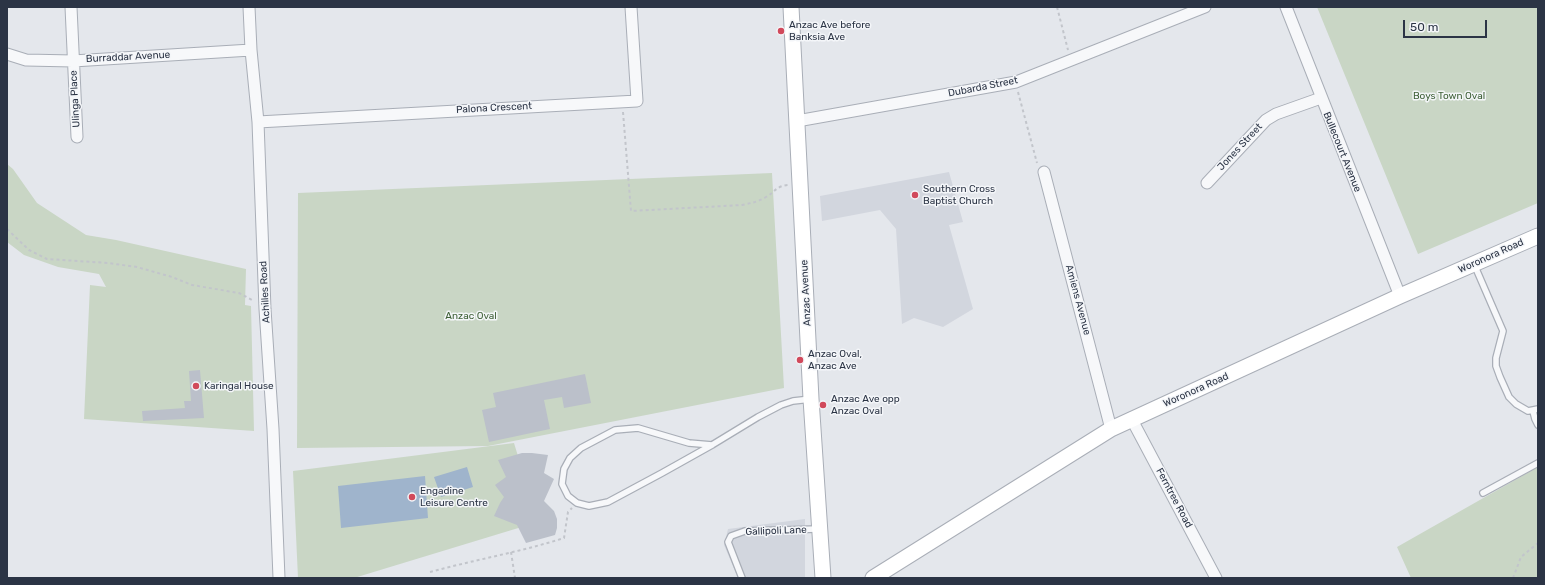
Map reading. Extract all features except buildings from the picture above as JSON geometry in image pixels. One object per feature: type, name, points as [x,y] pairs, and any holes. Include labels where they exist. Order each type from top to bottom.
[{"type":"street","name":"Ulinga Place","points":[[71,7],[77,136]]},
{"type":"street","name":"Achilles Road","points":[[249,7],[250,50],[258,122],[265,309],[273,429],[279,578]]},
{"type":"street","name":"Palona Crescent","points":[[258,122],[637,100],[631,7]]},
{"type":"street","name":"Anzac Avenue","points":[[790,7],[811,399],[823,578]]},
{"type":"street","name":"Dubarda Street","points":[[796,121],[1016,82],[1205,7]]},
{"type":"street","name":"Bullecourt Avenue","points":[[1286,7],[1400,296]]},
{"type":"street","name":"Burraddar Avenue","points":[[7,54],[26,60],[73,60],[250,50]]},
{"type":"street","name":"Jones Street","points":[[1207,183],[1266,120],[1276,114],[1321,98]]},
{"type":"street","name":"Amiens Avenue","points":[[1044,172],[1111,428]]},
{"type":"street","name":"Woronora Road","points":[[873,578],[1111,428],[1400,296],[1538,236]]},
{"type":"street","name":"Ferntree Road","points":[[1132,418],[1216,578]]},
{"type":"lane","points":[[1474,264],[1503,331],[1496,358],[1496,366],[1504,389],[1516,404],[1528,411],[1535,410],[1534,419],[1538,425]]},
{"type":"lane","points":[[712,445],[689,443],[638,428],[614,430],[580,448],[570,458],[564,469],[562,484],[568,496],[577,503],[589,506],[608,502],[712,445],[781,405],[793,401],[811,399]]},
{"type":"lane","points":[[1483,494],[1538,463]]},
{"type":"lane","name":"Gallipoli Lane","points":[[742,578],[729,547],[728,542],[731,536],[745,531],[820,529]]},
{"type":"path","points":[[1056,7],[1071,61]]},
{"type":"path","points":[[1016,82],[1038,166],[1044,172]]},
{"type":"path","points":[[622,101],[631,211],[742,205],[756,202],[768,196],[780,185],[800,184]]},
{"type":"path","points":[[7,229],[30,250],[47,259],[108,263],[137,267],[172,277],[192,285],[239,293],[265,309]]},
{"type":"path","points":[[430,572],[533,548],[564,538],[568,512],[577,503]]},
{"type":"path","points":[[1513,578],[1521,557],[1538,543]]},
{"type":"path","points":[[511,552],[515,578]]},
{"type":"shaded area","points":[[949,172],[963,222],[949,225],[973,309],[943,327],[914,318],[902,324],[896,229],[880,210],[822,221],[820,196]]},
{"type":"shaded area","points":[[805,519],[805,578],[738,578],[724,545],[728,529]]},
{"type":"green space","name":"Boys Town Oval","points":[[1317,7],[1538,7],[1538,203],[1418,254]]},
{"type":"green space","points":[[7,164],[13,169],[37,203],[86,235],[116,240],[246,269],[245,305],[251,306],[254,431],[84,419],[90,285],[106,287],[99,274],[58,267],[24,255],[7,242]]},
{"type":"green space","name":"Anzac Oval","points":[[772,173],[784,388],[488,446],[297,448],[298,193]]},
{"type":"green space","name":"Engadine Leisure Centre","points":[[514,443],[538,522],[354,578],[298,578],[293,471]]},
{"type":"green space","points":[[1538,467],[1538,578],[1411,578],[1397,547]]},
{"type":"water","points":[[467,467],[473,487],[441,497],[434,477]]},
{"type":"water","points":[[425,476],[428,518],[341,528],[338,486]]},
{"type":"place","name":"Anzac Ave before Banksia Ave","points":[[781,31]]},
{"type":"place","name":"Southern Cross Baptist Church","points":[[915,195]]},
{"type":"place","name":"Anzac Oval, Anzac Ave","points":[[800,360]]},
{"type":"place","name":"Karingal House","points":[[196,386]]},
{"type":"place","name":"Anzac Ave opp Anzac Oval","points":[[823,405]]},
{"type":"place","name":"Engadine Leisure Centre","points":[[412,497]]}]
